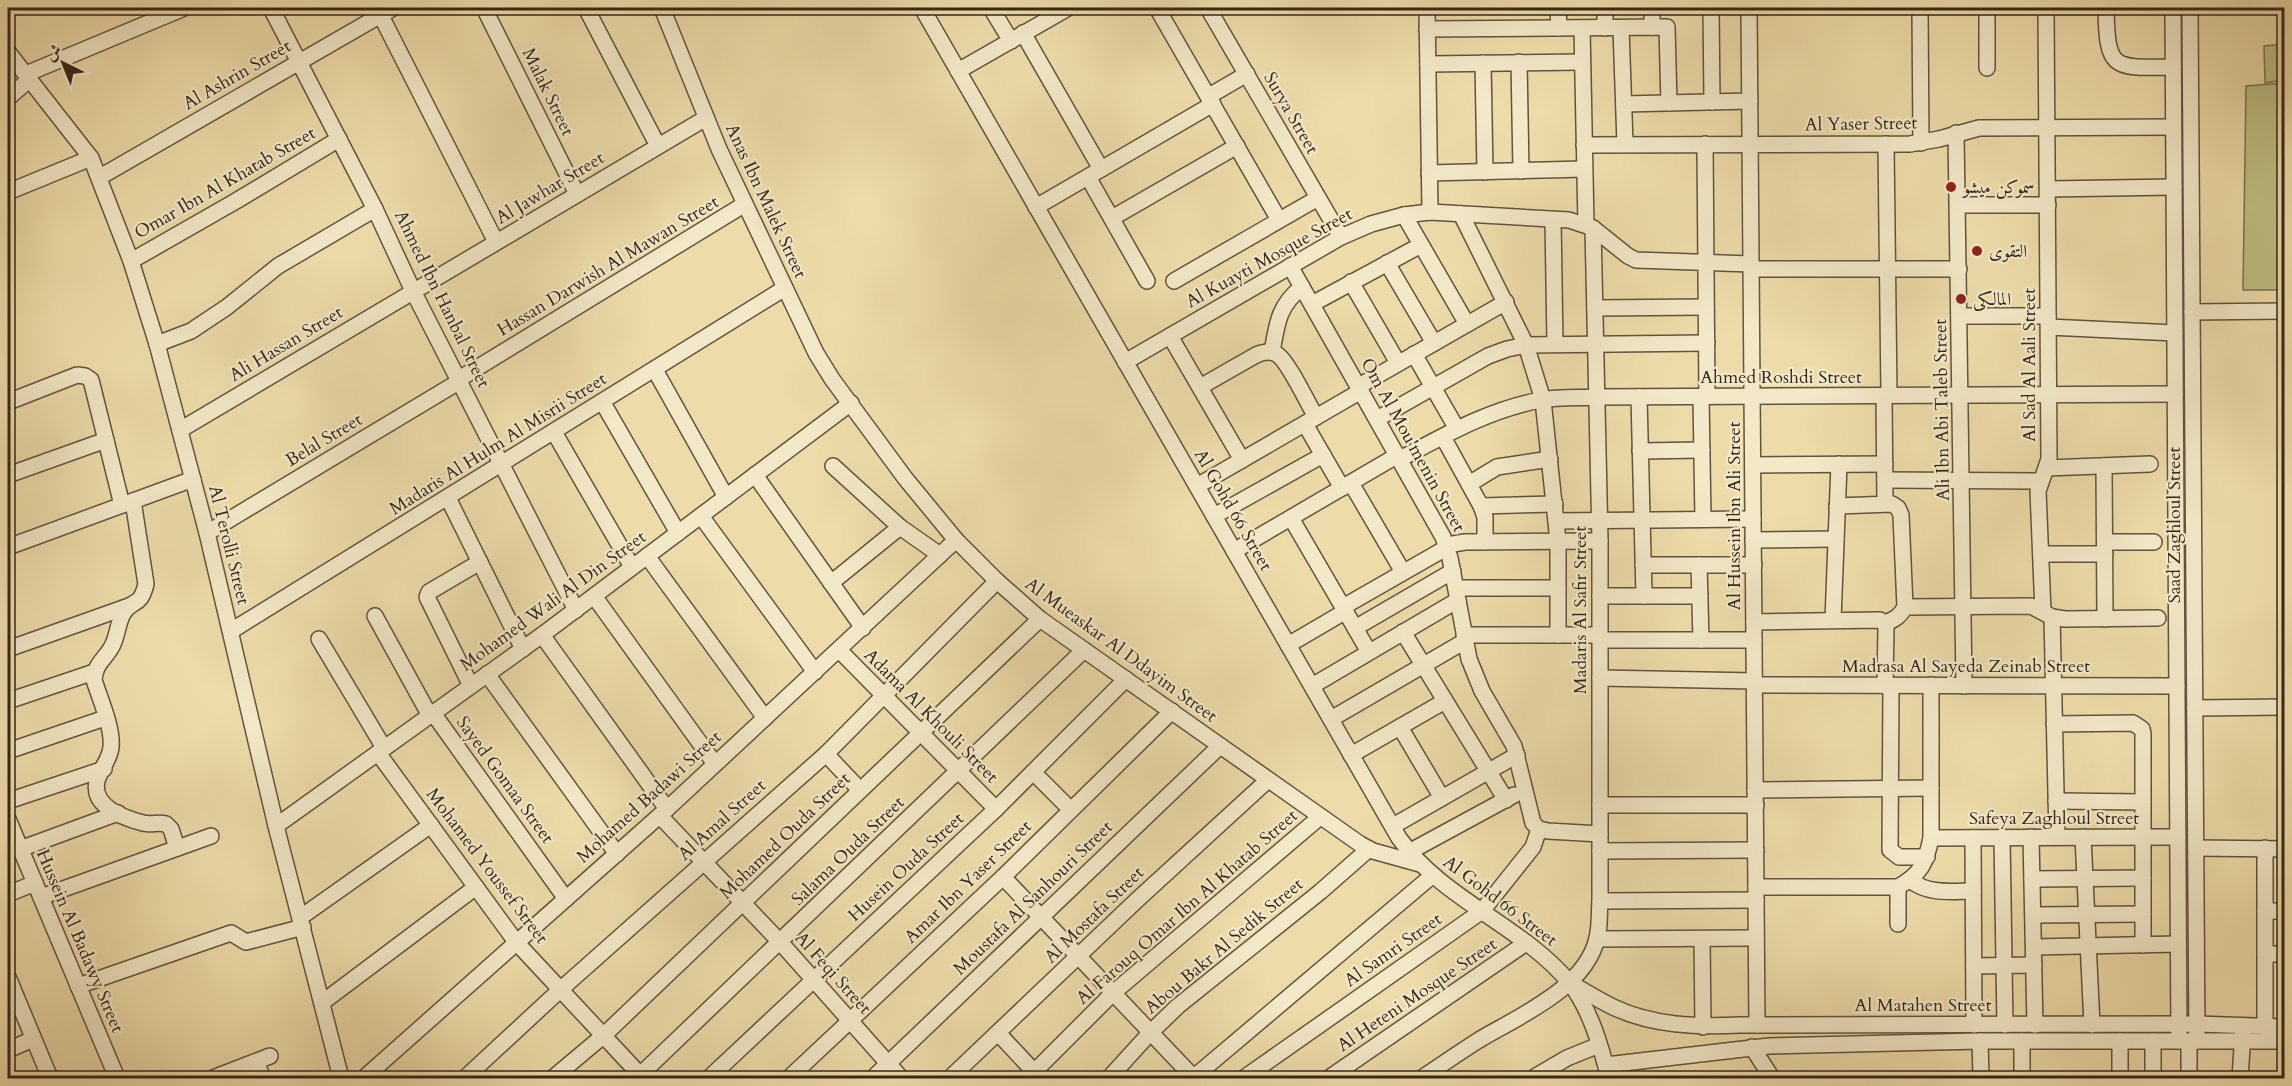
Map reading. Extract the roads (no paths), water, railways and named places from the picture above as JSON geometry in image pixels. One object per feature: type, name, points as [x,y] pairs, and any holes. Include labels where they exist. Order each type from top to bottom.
[{"type":"street","points":[[8,98],[28,77],[184,8]]},
{"type":"street","name":"Ahmed Ibn Hanbal Street","points":[[271,8],[375,209],[413,291],[576,610]]},
{"type":"street","name":"Malak Street","points":[[484,8],[577,194]]},
{"type":"street","points":[[586,8],[658,146]]},
{"type":"street","name":"Anas Ibn Malek Street","points":[[662,8],[706,118],[816,353],[832,379],[851,403]]},
{"type":"street","name":"Al Gohd 66 Street","points":[[922,8],[1409,852],[1433,876],[1527,943],[1570,983]]},
{"type":"street","points":[[992,8],[1017,37],[1094,173],[1112,218],[1147,280]]},
{"type":"street","points":[[958,71],[1068,8]]},
{"type":"street","points":[[1157,8],[1280,220]]},
{"type":"street","name":"Surya Street","points":[[1208,8],[1341,237]]},
{"type":"street","points":[[1427,8],[1430,213]]},
{"type":"street","points":[[1558,8],[1559,28]]},
{"type":"street","points":[[1605,8],[1605,28]]},
{"type":"street","points":[[1652,8],[1652,27]]},
{"type":"street","points":[[1711,8],[1712,102]]},
{"type":"street","name":"Al Hussein Ibn Ali Street","points":[[1749,8],[1756,938],[1763,1025],[1770,1035],[1769,1046]]},
{"type":"street","points":[[1920,8],[1921,143]]},
{"type":"street","points":[[1987,8],[1988,68]]},
{"type":"street","name":"Al Sad Al Aali Street","points":[[2046,8],[2049,459],[2038,492],[2041,554],[2054,686],[2056,837]]},
{"type":"street","points":[[2106,8],[2107,40],[2110,53],[2118,63],[2130,68],[2173,67]]},
{"type":"street","name":"Saad Zaghloul Street","points":[[2173,8],[2179,1024],[2189,1041]]},
{"type":"street","name":"Saad Zaghloul Street","points":[[2189,1041],[2197,1024],[2190,8]]},
{"type":"street","points":[[384,10],[496,242]]},
{"type":"street","name":"Al Ashrin Street","points":[[100,177],[384,10]]},
{"type":"street","points":[[1427,29],[1667,27],[1669,103]]},
{"type":"street","name":"Madaris Al Safir Street","points":[[1570,983],[1597,939],[1600,901],[1600,521],[1594,308],[1584,170],[1582,28]]},
{"type":"street","points":[[1621,28],[1625,144]]},
{"type":"street","name":"Al Terolli Street","points":[[8,52],[91,158],[131,261],[157,344],[207,533],[276,826],[341,1078]]},
{"type":"street","points":[[1519,62],[1521,171]]},
{"type":"street","points":[[1428,64],[1582,62]]},
{"type":"street","points":[[1483,63],[1485,171]]},
{"type":"street","points":[[1036,207],[1211,100],[1247,74]]},
{"type":"street","points":[[1624,104],[1750,101]]},
{"type":"street","name":"Al Jawhar Street","points":[[413,291],[706,118]]},
{"type":"street","name":"Al Yaser Street","points":[[1584,145],[1921,143],[1979,128],[2173,127]]},
{"type":"street","name":"Ali Ibn Abi Taleb Street","points":[[1956,134],[1964,686]]},
{"type":"street","name":"Omar Ibn Al Khatab Street","points":[[131,261],[339,139]]},
{"type":"street","points":[[1703,519],[1702,450],[1707,343],[1705,144]]},
{"type":"street","points":[[1885,503],[1888,269],[1886,144]]},
{"type":"street","points":[[1112,218],[1237,146]]},
{"type":"street","points":[[10,187],[91,158]]},
{"type":"street","points":[[1429,173],[1584,170]]},
{"type":"street","points":[[1958,205],[2174,187]]},
{"type":"street","points":[[1174,281],[1318,198]]},
{"type":"street","name":"Hassan Darwish Al Mawan Street","points":[[460,380],[746,204]]},
{"type":"street","points":[[157,344],[191,331],[227,307],[278,266],[375,209]]},
{"type":"street","name":"Al Kuayti Mosque Street","points":[[1125,362],[1341,237],[1371,224],[1404,215],[1430,213],[1569,220],[1589,226],[1636,260],[1751,267],[1959,269]]},
{"type":"street","points":[[1461,214],[1526,345],[1543,400],[1558,541],[1558,635]]},
{"type":"street","points":[[1404,215],[1467,324]]},
{"type":"street","points":[[1553,220],[1554,344]]},
{"type":"street","points":[[1312,304],[1421,244]]},
{"type":"street","points":[[1387,263],[1434,343]]},
{"type":"street","name":"Om Al Mou'menin Street","points":[[1290,266],[1439,528],[1447,546],[1474,675],[1510,736],[1517,755],[1533,823],[1539,829]]},
{"type":"street","points":[[1351,282],[1398,363]]},
{"type":"street","points":[[1272,352],[1282,308],[1290,296],[1302,287]]},
{"type":"street","name":"Madaris Al Hulm Al Misrii Street","points":[[231,631],[603,403],[785,288]]},
{"type":"street","name":"Ali Hassan Street","points":[[180,430],[413,291]]},
{"type":"street","points":[[1197,486],[1310,420],[1398,363],[1506,302]]},
{"type":"street","points":[[1594,308],[1706,307]]},
{"type":"street","points":[[2192,312],[2284,311]]},
{"type":"street","points":[[1960,316],[2175,333]]},
{"type":"street","points":[[1170,336],[1242,460]]},
{"type":"street","points":[[1377,420],[1488,356],[1506,349],[1526,345],[1554,344],[1707,343]]},
{"type":"street","points":[[1200,387],[1263,352],[1272,352],[1283,360],[1323,455],[1347,486],[1402,572]]},
{"type":"street","points":[[1414,354],[1433,387],[1469,484],[1481,506],[1485,517],[1485,542]]},
{"type":"street","points":[[655,370],[726,497]]},
{"type":"street","points":[[8,402],[77,375],[91,380],[106,440],[128,503],[146,584],[143,597],[136,604],[8,650]]},
{"type":"street","name":"Belal Street","points":[[207,533],[460,380]]},
{"type":"street","name":"Ahmed Roshdi Street","points":[[1234,551],[1399,457],[1506,408],[1543,400],[1597,397],[2175,394]]},
{"type":"street","points":[[1639,397],[1644,596]]},
{"type":"street","points":[[603,403],[678,533]]},
{"type":"street","name":"Mohamed Wali Al Din Street","points":[[276,826],[523,649],[851,403]]},
{"type":"street","name":"Al Mueaskar Al Ddayim Street","points":[[851,403],[905,478],[956,540],[1040,619],[1268,781],[1369,849],[1420,864]]},
{"type":"street","points":[[554,432],[632,567]]},
{"type":"street","points":[[8,476],[106,440]]},
{"type":"street","points":[[1640,451],[1702,450]]},
{"type":"street","points":[[1214,516],[1323,455]]},
{"type":"street","points":[[1469,484],[1497,467],[1550,459]]},
{"type":"street","points":[[1833,620],[1839,464]]},
{"type":"street","points":[[1753,465],[1885,464]]},
{"type":"street","points":[[1885,480],[1962,480],[2044,474],[2104,466],[2150,464]]},
{"type":"street","points":[[833,466],[900,527],[940,555]]},
{"type":"street","points":[[2104,466],[2105,619]]},
{"type":"street","points":[[755,475],[863,628]]},
{"type":"street","points":[[8,547],[192,479]]},
{"type":"street","points":[[448,498],[523,649]]},
{"type":"street","points":[[1754,622],[1875,619],[1884,623],[1893,621],[1901,615],[1905,607],[1901,515],[1898,508],[1885,503],[1837,506]]},
{"type":"street","points":[[1481,506],[1555,504]]},
{"type":"street","points":[[701,516],[815,672]]},
{"type":"street","points":[[1291,518],[1369,652]]},
{"type":"street","points":[[1556,520],[1753,519]]},
{"type":"street","points":[[831,583],[900,527]]},
{"type":"street","points":[[1754,540],[1836,539]]},
{"type":"street","name":"Mohamed Badawi Street","points":[[364,1078],[617,854],[956,540]]},
{"type":"street","points":[[1288,645],[1447,546],[1459,542],[1600,541]]},
{"type":"street","points":[[2041,554],[2154,542]]},
{"type":"street","points":[[647,556],[765,718]]},
{"type":"street","points":[[471,686],[427,597],[429,592],[480,562]]},
{"type":"street","points":[[1643,565],[1754,565]]},
{"type":"street","points":[[1699,565],[1701,640]]},
{"type":"street","points":[[1355,628],[1452,571]]},
{"type":"street","name":"Al Amal Street","points":[[465,1078],[560,990],[826,754],[997,581]]},
{"type":"street","points":[[1312,686],[1403,632],[1457,594],[1558,588]]},
{"type":"street","points":[[594,596],[715,764]]},
{"type":"street","points":[[1600,596],[1700,596]]},
{"type":"street","points":[[129,606],[121,618],[111,648],[96,666],[94,672],[94,680],[111,737],[111,748],[97,781],[98,795],[105,807],[118,813],[143,823],[166,824],[171,829],[177,848]]},
{"type":"street","points":[[1905,607],[2031,606],[2065,619],[2158,618]]},
{"type":"street","name":"Sayed Gomaa Street","points":[[375,616],[431,715],[566,899]]},
{"type":"street","name":"Mohamed Ouda Street","points":[[553,1078],[603,1036],[1040,619]]},
{"type":"street","points":[[1884,623],[1888,686],[1890,850],[1899,857],[1927,857]]},
{"type":"street","points":[[1403,632],[1506,800]]},
{"type":"street","name":"Al Feqi Street","points":[[542,635],[663,812],[704,863],[781,943],[901,1078]]},
{"type":"street","points":[[1331,719],[1465,638],[1558,635],[1701,640],[1754,639]]},
{"type":"street","name":"Mohamed Youssef Street","points":[[319,639],[381,750],[430,825],[516,942],[640,1078]]},
{"type":"street","name":"Adama Al Khouli Street","points":[[839,650],[996,809]]},
{"type":"street","name":"Salama Ouda Street","points":[[640,1078],[1084,650]]},
{"type":"street","points":[[8,701],[94,672]]},
{"type":"street","points":[[488,674],[617,854]]},
{"type":"street","name":"Madrasa Al Sayeda Zeinab Street","points":[[1600,678],[1888,686],[2177,686]]},
{"type":"street","name":"Husein Ouda Street","points":[[709,1078],[996,809],[1126,679]]},
{"type":"street","points":[[1898,924],[1904,883],[1920,870],[1927,857],[1931,838],[1931,685]]},
{"type":"street","points":[[1351,755],[1445,701]]},
{"type":"street","points":[[2195,708],[2284,707]]},
{"type":"street","name":"Amar Ibn Yaser Street","points":[[789,1078],[1003,877],[1172,711]]},
{"type":"street","points":[[8,751],[105,718]]},
{"type":"street","points":[[2054,724],[2133,723],[2138,725],[2143,734],[2143,945]]},
{"type":"street","points":[[1400,727],[1442,798]]},
{"type":"street","name":"Moustafa Al Sanhouri Street","points":[[873,1078],[1220,746]]},
{"type":"street","points":[[826,754],[860,790]]},
{"type":"street","points":[[1393,826],[1517,755]]},
{"type":"street","points":[[8,801],[104,769]]},
{"type":"street","points":[[1033,772],[1071,810]]},
{"type":"street","name":"Al Mostafa Street","points":[[950,1078],[1137,900],[1268,781]]},
{"type":"street","points":[[1600,805],[1931,788]]},
{"type":"street","points":[[1409,852],[1524,790]]},
{"type":"street","points":[[2056,801],[2143,801]]},
{"type":"street","points":[[21,849],[118,813]]},
{"type":"street","name":"Al Farouq Omar Ibn Al Khatab Street","points":[[1034,1077],[1113,993],[1320,817]]},
{"type":"street","name":"Hussein Al Badawy Street","points":[[8,819],[117,1078]]},
{"type":"street","points":[[78,986],[231,933],[246,942],[302,922],[430,825]]},
{"type":"street","points":[[1539,829],[1600,834]]},
{"type":"street","name":"Al Samri Street","points":[[1245,1078],[1482,911],[1533,847],[1539,829]]},
{"type":"street","points":[[8,894],[38,890],[211,836]]},
{"type":"street","points":[[1973,837],[1974,1025]]},
{"type":"street","points":[[2002,837],[2005,1025]]},
{"type":"street","points":[[2031,837],[2036,1025]]},
{"type":"street","points":[[2083,837],[2092,1024]]},
{"type":"street","name":"Safeya Zaghloul Street","points":[[1931,838],[2178,837]]},
{"type":"street","points":[[2196,848],[2284,849]]},
{"type":"street","points":[[2265,848],[2265,1027]]},
{"type":"street","name":"Abou Bakr Al Sedik Street","points":[[1113,1077],[1150,1033],[1207,981],[1320,892],[1369,849]]},
{"type":"street","points":[[1600,850],[1756,850]]},
{"type":"street","points":[[1003,877],[1193,1078],[1433,876]]},
{"type":"street","points":[[2032,879],[2143,878]]},
{"type":"street","points":[[1600,901],[1756,894],[1904,883],[1934,891],[1973,891]]},
{"type":"street","points":[[323,1002],[476,887]]},
{"type":"street","points":[[2265,911],[2284,911]]},
{"type":"street","points":[[2033,915],[2143,914]]},
{"type":"street","points":[[1597,939],[1756,938]]},
{"type":"street","points":[[1702,939],[1703,1027]]},
{"type":"street","name":"Al Heteni Mosque Street","points":[[1329,1078],[1527,943]]},
{"type":"street","points":[[2034,947],[2178,944]]},
{"type":"street","points":[[2265,954],[2284,954]]},
{"type":"street","points":[[1974,966],[2034,965]]},
{"type":"street","points":[[8,977],[50,1078]]},
{"type":"street","points":[[1422,1078],[1472,1045],[1533,1010],[1570,983],[1582,1002],[1607,1072]]},
{"type":"street","name":"Al Matahen Street","points":[[1570,983],[1614,1008],[1643,1018],[1664,1023],[1703,1027],[2197,1024],[2284,1041]]},
{"type":"street","points":[[1740,1025],[1738,1036],[1772,1078]]},
{"type":"street","name":"Al Matahen Street","points":[[1607,1072],[1769,1046],[1980,1041],[2189,1041],[2243,1034],[2265,1027],[2284,1027]]},
{"type":"street","points":[[998,1033],[1034,1077]]},
{"type":"street","points":[[2240,1078],[2243,1034]]},
{"type":"street","points":[[8,1050],[33,1038]]},
{"type":"street","points":[[1980,1041],[1981,1078]]},
{"type":"street","points":[[2022,1041],[2022,1078]]},
{"type":"street","points":[[2120,1041],[2120,1078]]},
{"type":"street","points":[[2153,1041],[2153,1078]]},
{"type":"street","points":[[2189,1041],[2189,1078]]},
{"type":"street","points":[[1533,1078],[1599,1045]]},
{"type":"street","points":[[213,1078],[263,1059],[263,1078]]},
{"type":"place","name":"سموكن ميشو","points":[[1951,187]]},
{"type":"place","name":"التقوى","points":[[1977,251]]},
{"type":"place","name":"المالكى","points":[[1961,299]]}]
